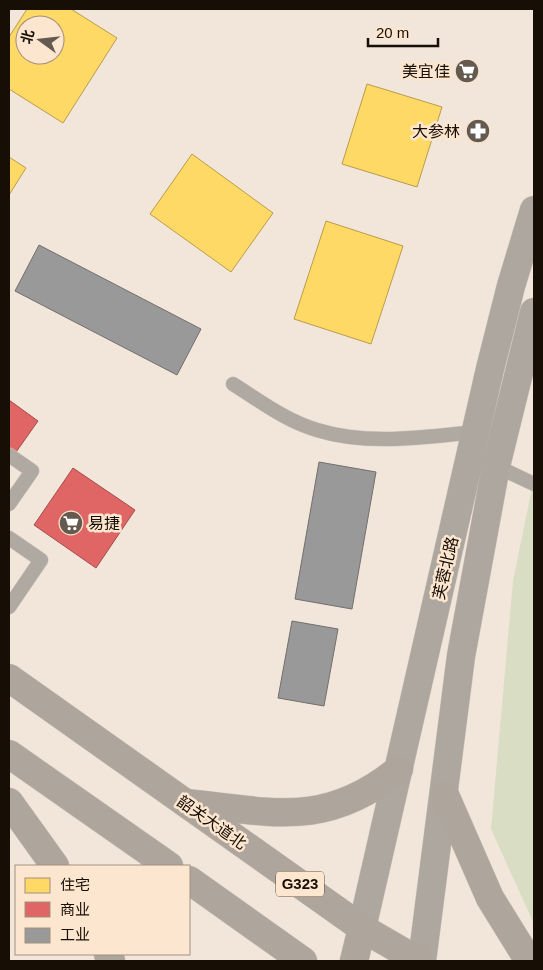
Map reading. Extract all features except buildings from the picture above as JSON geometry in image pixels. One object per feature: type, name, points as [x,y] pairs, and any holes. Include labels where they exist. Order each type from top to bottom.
[{"type":"highway","name":"韶关大道北","points":[[9,678],[362,928],[420,961]]},
{"type":"highway","points":[[9,754],[168,865]]},
{"type":"highway","points":[[185,803],[283,813],[311,811],[336,806],[359,798],[377,787],[399,769]]},
{"type":"highway","points":[[445,795],[490,898],[529,961]]},
{"type":"highway","points":[[9,802],[54,865]]},
{"type":"highway","points":[[190,881],[303,961]]},
{"type":"highway","points":[[354,961],[362,928]]},
{"type":"main road","name":"芙蓉北路","points":[[362,928],[476,432],[511,286],[534,210]]},
{"type":"main road","name":"芙蓉北路","points":[[420,961],[445,795],[450,730],[462,656],[496,466],[534,312]]},
{"type":"lane","points":[[234,384],[282,415],[316,430],[343,436],[375,439],[476,432]]},
{"type":"lane","points":[[9,455],[32,471],[9,504]]},
{"type":"lane","points":[[496,466],[534,484]]},
{"type":"lane","points":[[9,538],[41,560],[9,608]]},
{"type":"green space","points":[[534,478],[534,924],[491,829],[513,581]]},
{"type":"place","name":"美宜佳","points":[[467,71]]},
{"type":"place","name":"大参林","points":[[478,131]]},
{"type":"place","name":"易捷","points":[[71,523]]}]
